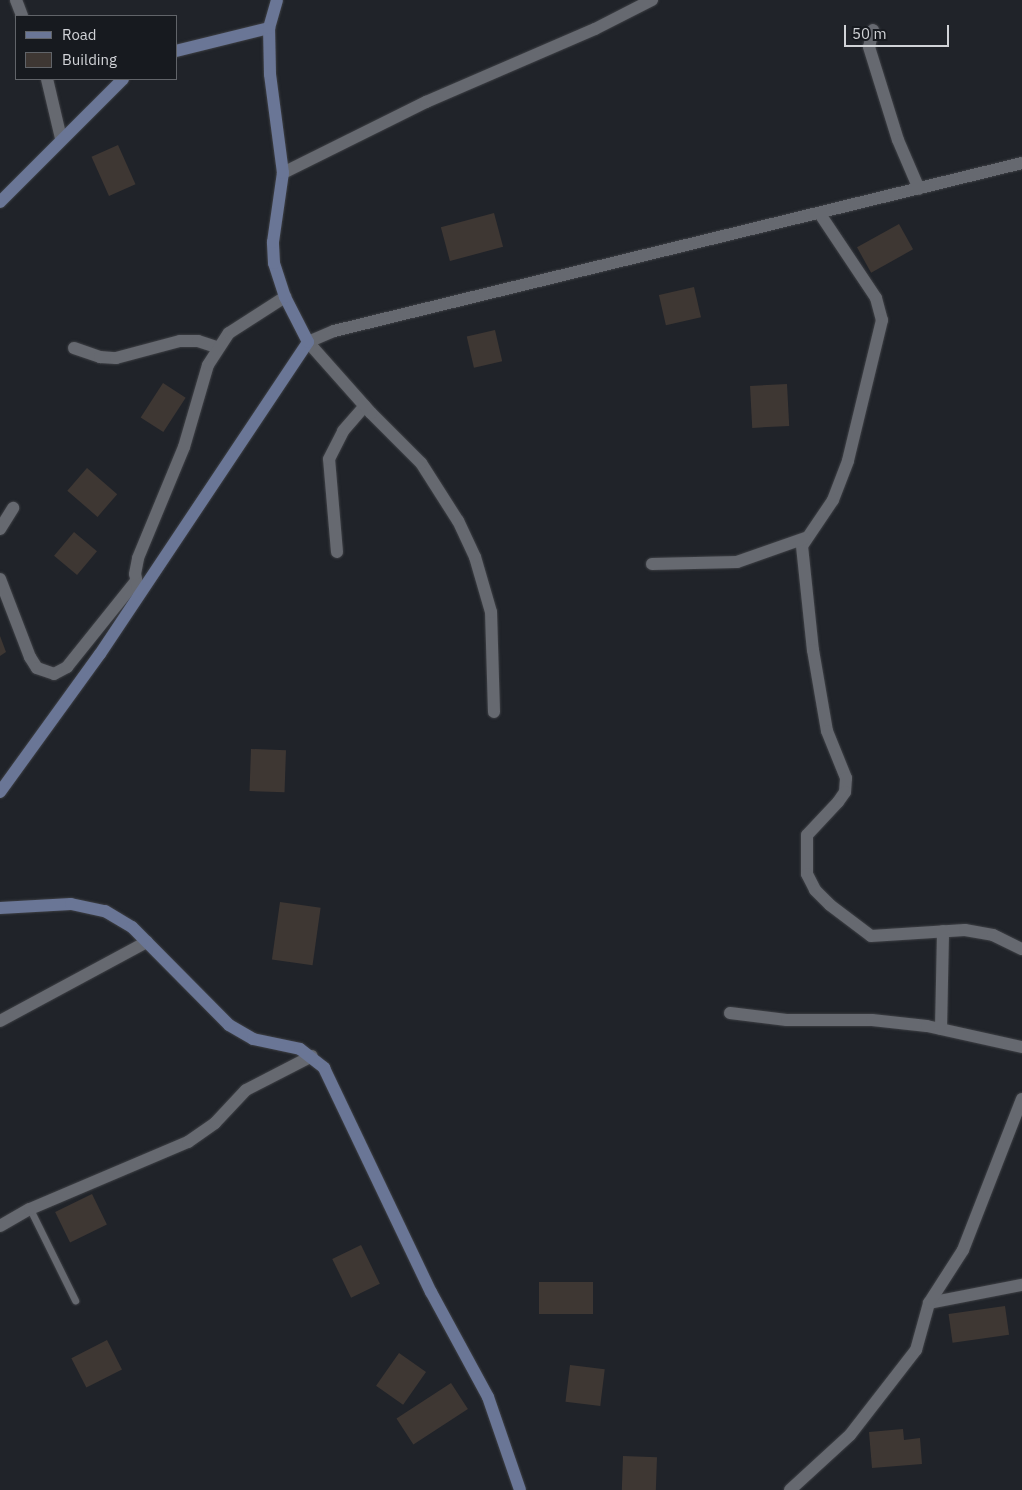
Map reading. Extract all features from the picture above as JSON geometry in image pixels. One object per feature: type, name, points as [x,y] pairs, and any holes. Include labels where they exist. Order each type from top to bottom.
[{"type":"main road","points":[[0,792],[139,594],[308,342],[278,280],[273,242],[283,173],[270,74],[270,28],[277,0]]},
{"type":"main road","points":[[178,51],[270,28]]},
{"type":"main road","points":[[0,202],[61,138],[122,80]]},
{"type":"main road","points":[[0,908],[87,906],[105,911],[132,927],[229,1025],[253,1039],[300,1049],[312,1056],[324,1068],[431,1292],[488,1397],[520,1490]]},
{"type":"street","points":[[16,0],[22,15]]},
{"type":"street","points":[[283,173],[426,102],[595,29],[652,0]]},
{"type":"street","points":[[873,30],[869,47],[898,140],[919,189]]},
{"type":"street","points":[[47,80],[61,138]]},
{"type":"street","points":[[494,712],[491,612],[475,557],[458,521],[421,463],[365,406],[308,342],[334,331],[662,249],[820,214],[1022,163]]},
{"type":"street","points":[[820,214],[876,298],[882,320],[848,461],[833,500],[805,538],[802,554],[813,650],[827,731],[846,778],[845,792],[807,835],[808,874],[815,890],[830,905],[871,936],[965,930],[993,935],[1022,949]]},
{"type":"street","points":[[139,594],[136,581],[138,558],[184,447],[208,364],[217,348],[241,324],[285,297]]},
{"type":"street","points":[[74,348],[100,357],[116,358],[180,341],[198,341],[217,348]]},
{"type":"street","points":[[337,552],[329,459],[343,431],[365,406]]},
{"type":"street","points":[[0,529],[13,508]]},
{"type":"street","points":[[652,564],[738,562],[805,538]]},
{"type":"street","points":[[0,579],[30,657],[37,668],[54,674],[67,667],[136,581]]},
{"type":"street","points":[[941,1029],[943,931]]},
{"type":"street","points":[[0,1021],[148,942]]},
{"type":"street","points":[[730,1013],[787,1020],[872,1020],[941,1029],[1022,1047]]},
{"type":"street","points":[[0,1226],[30,1209],[188,1142],[215,1123],[246,1090],[312,1056]]},
{"type":"street","points":[[790,1490],[850,1435],[916,1350],[929,1303],[962,1250],[1022,1099]]},
{"type":"street","points":[[929,1303],[1022,1285]]},
{"type":"lane","points":[[30,1209],[75,1300]]},
{"type":"building","points":[[118,145],[135,184],[109,196],[92,157]]},
{"type":"building","points":[[494,213],[503,247],[450,261],[441,227]]},
{"type":"building","points":[[899,224],[913,249],[871,273],[857,247]]},
{"type":"building","points":[[694,287],[701,317],[666,325],[659,295]]},
{"type":"building","points":[[495,330],[502,361],[474,368],[467,337]]},
{"type":"building","points":[[163,383],[186,398],[163,432],[141,417]]},
{"type":"building","points":[[787,384],[789,426],[752,428],[750,386]]},
{"type":"building","points":[[87,468],[117,494],[98,517],[67,491]]},
{"type":"building","points":[[74,532],[97,551],[77,575],[54,556]]},
{"type":"building","points":[[0,636],[6,652],[0,656]]},
{"type":"building","points":[[251,749],[286,750],[285,792],[250,791]]},
{"type":"building","points":[[280,902],[321,908],[313,965],[272,959]]},
{"type":"building","points":[[92,1194],[107,1225],[70,1243],[55,1212]]},
{"type":"building","points":[[361,1245],[380,1284],[351,1298],[332,1259]]},
{"type":"building","points":[[539,1282],[593,1282],[593,1314],[539,1314]]},
{"type":"building","points":[[1005,1306],[1009,1335],[953,1343],[949,1314]]},
{"type":"building","points":[[107,1340],[122,1369],[86,1388],[71,1358]]},
{"type":"building","points":[[399,1353],[426,1372],[403,1405],[376,1386]]},
{"type":"building","points":[[570,1365],[605,1369],[600,1406],[565,1402]]},
{"type":"building","points":[[451,1383],[468,1409],[413,1444],[396,1418]]},
{"type":"building","points":[[903,1429],[904,1440],[920,1438],[922,1464],[872,1468],[869,1432]]},
{"type":"building","points":[[623,1456],[657,1457],[656,1490],[622,1490]]}]
